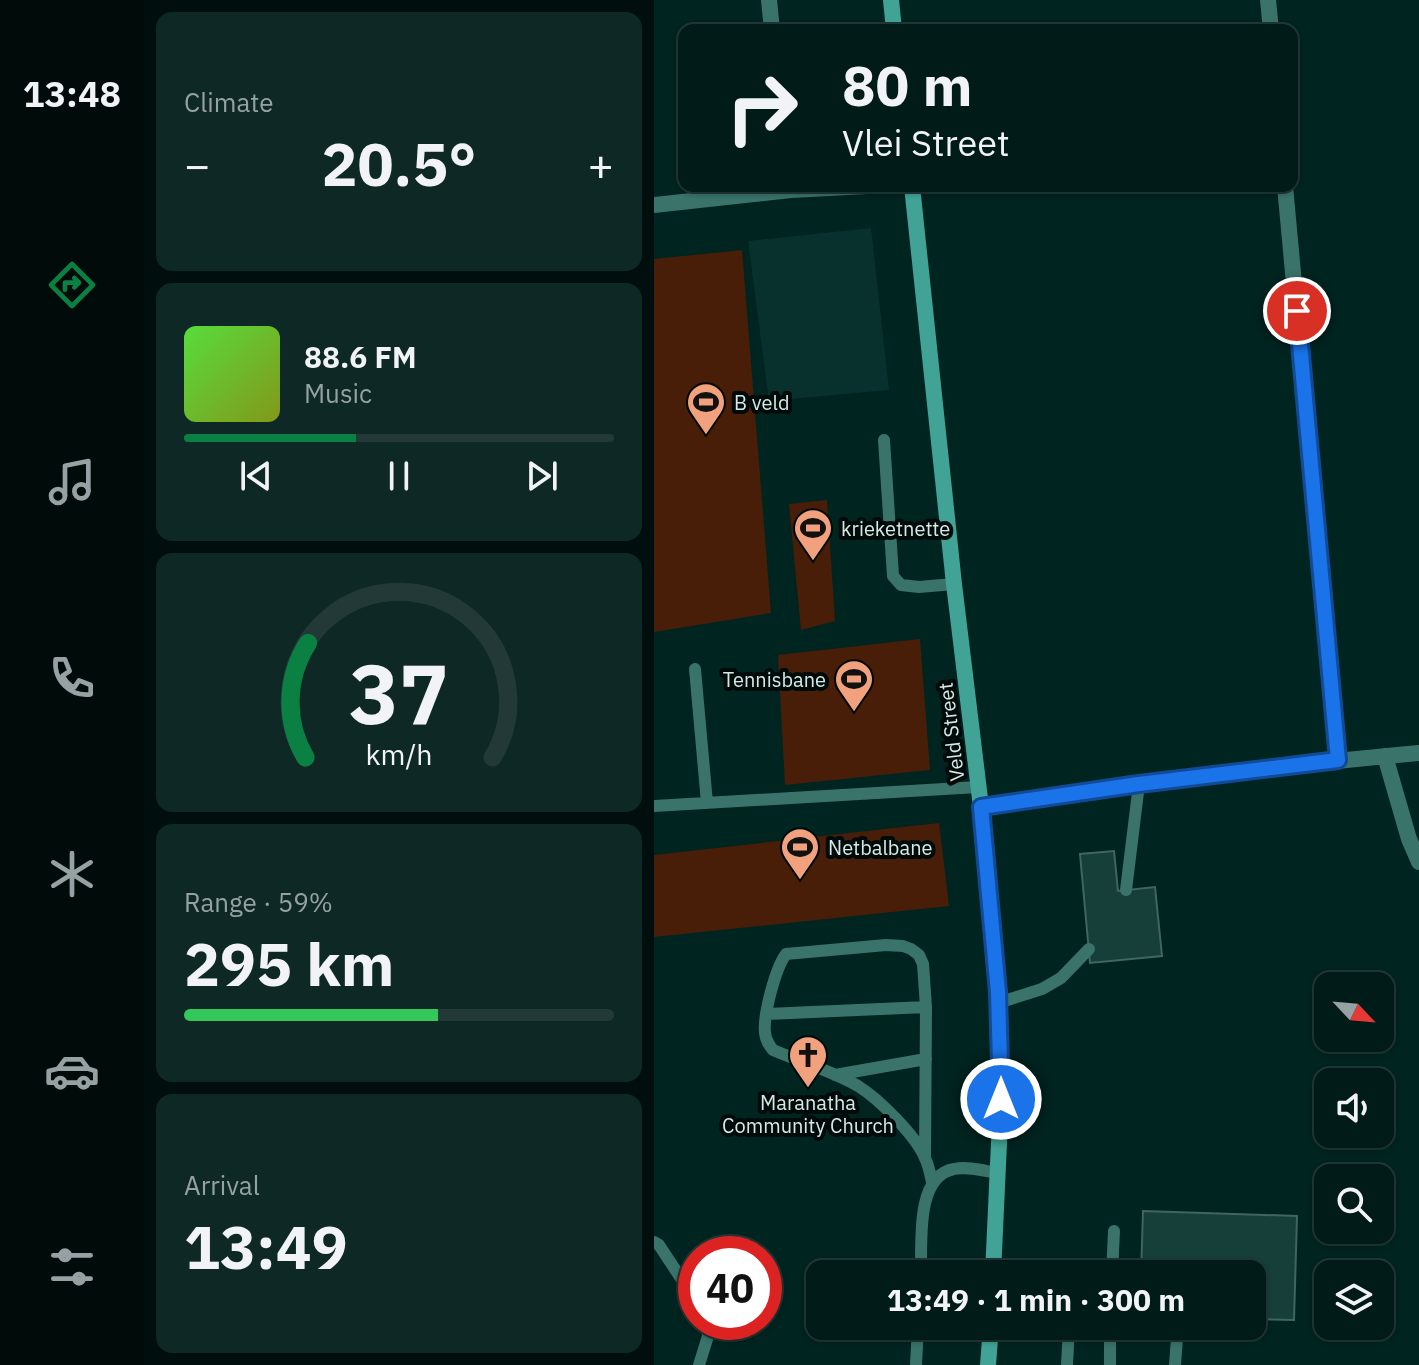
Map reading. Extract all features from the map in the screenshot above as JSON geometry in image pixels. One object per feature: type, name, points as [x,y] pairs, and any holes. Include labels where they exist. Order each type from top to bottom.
[{"type":"street","points":[[769,0],[771,24]]},
{"type":"street","points":[[891,0],[893,24]]},
{"type":"street","points":[[1268,0],[1270,24]]},
{"type":"street","points":[[654,205],[758,192]]},
{"type":"street","name":"Veld Street","points":[[913,192],[981,807],[998,1003],[1001,1066],[994,1260]]},
{"type":"street","points":[[1286,192],[1338,760]]},
{"type":"street","points":[[981,807],[1139,784],[1419,753]]},
{"type":"street","points":[[1385,756],[1409,839],[1419,862]]},
{"type":"street","points":[[988,1365],[990,1340]]},
{"type":"lane","points":[[884,440],[893,576],[901,585],[912,587],[954,584]]},
{"type":"lane","points":[[695,669],[707,803]]},
{"type":"lane","points":[[1126,890],[1139,784]]},
{"type":"lane","points":[[654,806],[978,787]]},
{"type":"lane","points":[[925,1157],[909,1133],[860,1087],[773,1050],[767,1043],[767,1014],[780,963],[786,954],[886,945],[903,946],[919,955],[923,964],[926,1007],[925,1157],[932,1182]]},
{"type":"lane","points":[[998,1003],[1042,989],[1061,978],[1089,949]]},
{"type":"lane","points":[[767,1014],[926,1007]]},
{"type":"lane","points":[[835,1075],[926,1059]]},
{"type":"lane","points":[[922,1260],[924,1208],[932,1182],[953,1169],[998,1173]]},
{"type":"lane","points":[[1113,1260],[1114,1231]]},
{"type":"lane","points":[[654,1242],[678,1274]]},
{"type":"lane","points":[[699,1365],[707,1340]]},
{"type":"lane","points":[[916,1365],[917,1340]]},
{"type":"lane","points":[[1067,1365],[1068,1340]]},
{"type":"lane","points":[[1110,1340],[1110,1365]]},
{"type":"lane","points":[[1175,1365],[1177,1340]]},
{"type":"shaded area","points":[[871,228],[889,390],[769,401],[748,241]]},
{"type":"shaded area","name":"B veld","points":[[742,250],[771,613],[654,632],[654,259]]},
{"type":"shaded area","name":"krieketnette","points":[[827,500],[835,621],[801,630],[789,504]]},
{"type":"shaded area","name":"Tennisbane","points":[[920,639],[930,770],[785,785],[778,655]]},
{"type":"shaded area","name":"Netbalbane","points":[[939,823],[949,906],[654,937],[654,855]]},
{"type":"building","points":[[1114,851],[1118,891],[1155,887],[1162,956],[1090,963],[1080,854]]},
{"type":"building","points":[[1143,1211],[1297,1216],[1294,1320],[1266,1319],[1266,1260],[1141,1260]]},
{"type":"place","name":"B veld","points":[[706,436]]},
{"type":"place","name":"krieketnette","points":[[813,562]]},
{"type":"place","name":"Tennisbane","points":[[854,713]]},
{"type":"place","name":"Netbalbane","points":[[800,881]]},
{"type":"place","name":"Maranatha Community Church","points":[[808,1089]]},
{"type":"route","points":[[1001,1099],[998,992],[981,807],[1338,760],[1297,311]]}]
